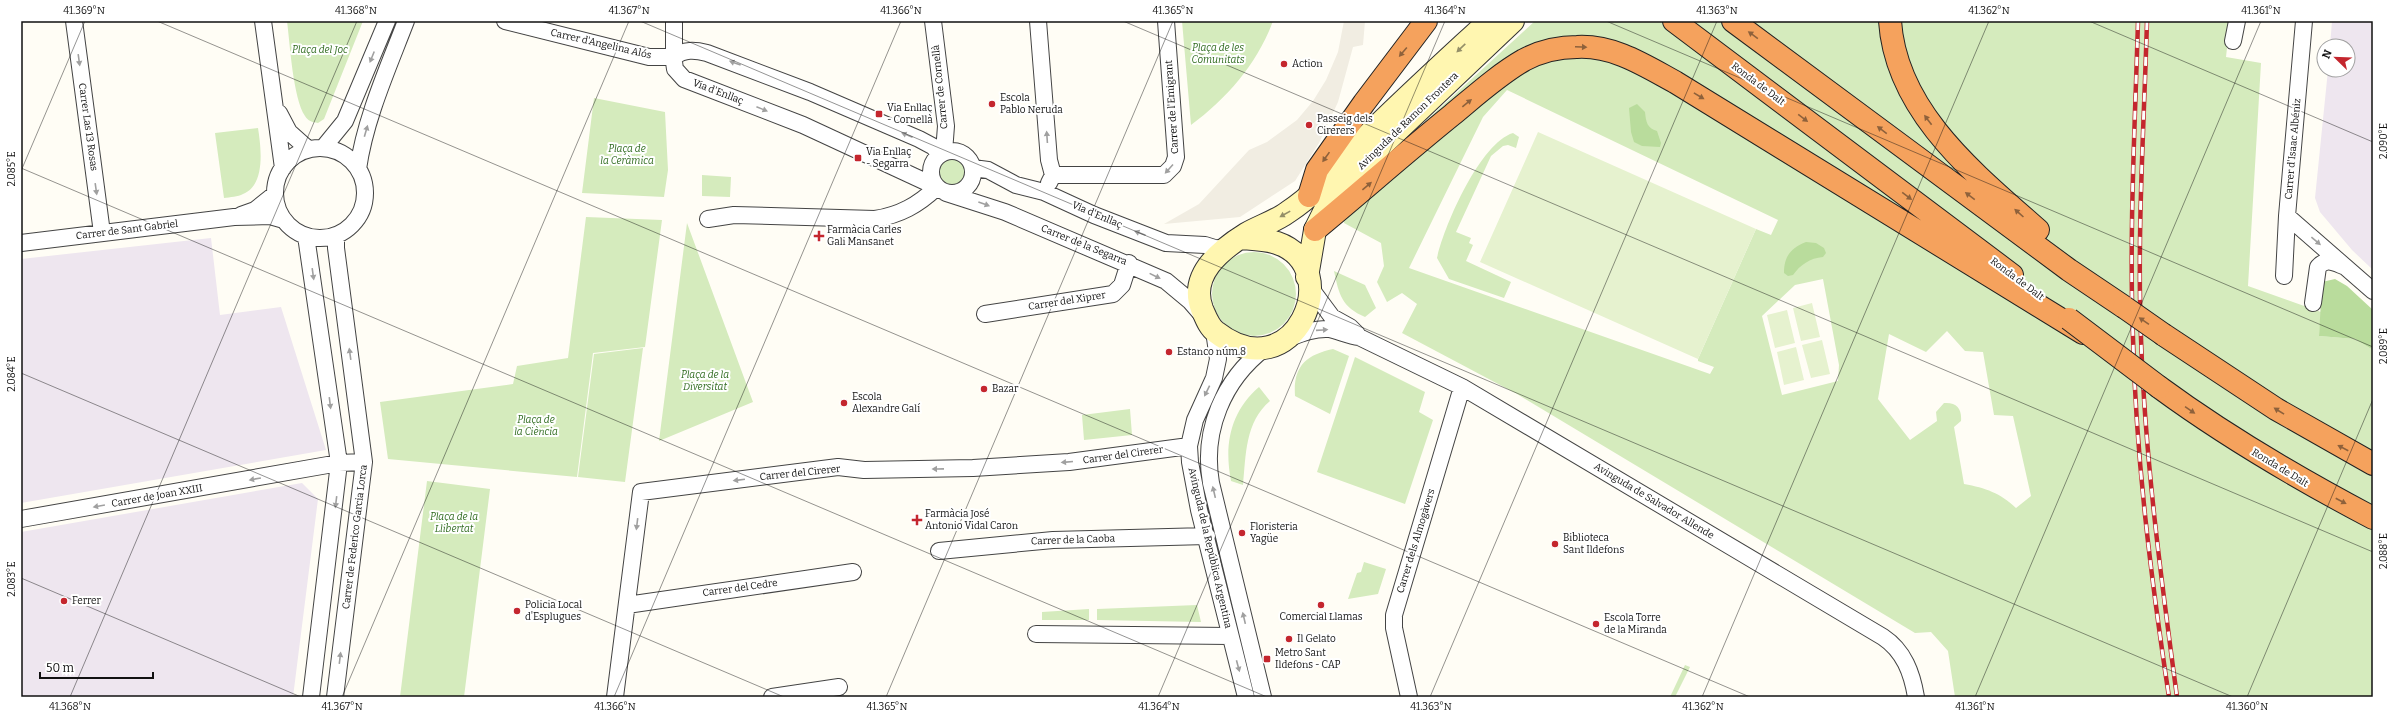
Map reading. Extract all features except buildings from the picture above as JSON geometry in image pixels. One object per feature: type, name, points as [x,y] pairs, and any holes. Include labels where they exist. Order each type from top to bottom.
[{"type":"highway","points":[[1309,196],[1317,170],[1364,103],[1426,21]]},
{"type":"highway","name":"Ronda de Dalt","points":[[1674,21],[2069,321],[2120,358],[2227,434],[2309,484],[2373,518]]},
{"type":"highway","points":[[1733,21],[2069,264],[2124,307],[2312,431],[2373,464]]},
{"type":"highway","points":[[1890,21],[1896,58],[1905,84],[1929,122],[1973,170],[2069,264]]},
{"type":"highway","points":[[1315,230],[1508,70],[1526,59],[1546,52],[1578,47],[1600,49],[1632,59],[1682,86],[2069,321]]},
{"type":"street","name":"Carrer Las 13 Rosas","points":[[74,21],[102,233]]},
{"type":"street","points":[[263,21],[283,168]]},
{"type":"street","points":[[274,100],[289,132],[315,148],[347,156],[362,176],[365,191],[364,205],[358,218],[348,228],[336,235],[321,238],[306,236],[294,230],[284,220],[276,203],[275,194],[277,180],[283,168],[294,156],[315,148],[345,121],[388,21]]},
{"type":"street","points":[[358,169],[361,149],[369,121],[406,21]]},
{"type":"street","name":"Carrer d'Angelina Alós","points":[[505,21],[650,57],[674,57]]},
{"type":"street","points":[[674,21],[674,57]]},
{"type":"street","name":"Carrer de Cornellà","points":[[933,21],[946,126],[941,154]]},
{"type":"street","points":[[1038,21],[1049,160],[1053,175],[1044,192]]},
{"type":"street","name":"Carrer de l'Emigrant","points":[[1053,175],[1164,175],[1173,166],[1176,157],[1166,21]]},
{"type":"street","name":"Avinguda de Ramon Frontera","points":[[1232,243],[1287,213],[1309,196],[1368,136],[1489,21]]},
{"type":"street","name":"Avinguda de Ramon Frontera","points":[[1308,282],[1315,230],[1329,202],[1380,147],[1512,21]]},
{"type":"street","points":[[2233,41],[2237,21]]},
{"type":"street","name":"Carrer d'Isaac Albéniz","points":[[2284,276],[2287,216],[2304,21]]},
{"type":"street","points":[[674,57],[680,53],[695,50],[707,52],[810,92],[919,139],[934,147],[941,154]]},
{"type":"street","name":"Via d'Enllaç","points":[[674,57],[675,69],[684,79],[803,126],[938,187]]},
{"type":"street","points":[[956,151],[967,157],[973,168],[973,175],[966,188],[953,194],[938,187],[930,170],[933,162],[941,154],[956,151]]},
{"type":"street","name":"Via d'Enllaç","points":[[973,168],[988,170],[1016,185],[1044,192],[1094,215],[1166,243],[1205,245],[1218,249],[1232,243]]},
{"type":"street","points":[[708,219],[734,215],[875,219],[889,217],[920,204],[938,187]]},
{"type":"street","name":"Carrer de la Segarra","points":[[938,187],[1005,212],[1129,263],[1166,281],[1190,301],[1211,326]]},
{"type":"street","name":"Carrer de Sant Gabriel","points":[[234,217],[255,210],[275,194]]},
{"type":"street","name":"Carrer de Sant Gabriel","points":[[21,243],[234,217],[270,216],[284,220]]},
{"type":"street","points":[[2287,216],[2373,291]]},
{"type":"street","name":"Carrer de Federico Garcia Lorca","points":[[335,697],[364,462],[336,248],[336,235]]},
{"type":"street","points":[[306,236],[339,463],[311,697]]},
{"type":"street","points":[[1263,239],[1278,243],[1301,259],[1308,282],[1308,310],[1300,326],[1286,339],[1276,345],[1264,348],[1245,348],[1231,342],[1211,326],[1200,304],[1200,282],[1212,260],[1232,243],[1263,239]]},
{"type":"street","points":[[2313,303],[2315,276],[2322,262],[2328,260],[2348,268]]},
{"type":"street","name":"Carrer del Xiprer","points":[[985,314],[1113,294],[1122,285],[1129,263]]},
{"type":"street","name":"Avinguda de Salvador Allende","points":[[1308,282],[1332,317],[1350,327],[1359,337]]},
{"type":"street","name":"Avinguda de la República Argentina","points":[[1211,326],[1218,359],[1214,378],[1198,409],[1189,446],[1191,477],[1207,536],[1246,697]]},
{"type":"street","name":"Avinguda de Salvador Allende","points":[[1286,339],[1307,332],[1324,330],[1359,337],[1462,387],[1884,637],[1893,644],[1905,661],[1916,697]]},
{"type":"street","name":"Avinguda de la República Argentina","points":[[1263,697],[1212,482],[1208,450],[1219,404],[1240,370],[1264,348]]},
{"type":"street","name":"Carrer dels Almogàvers","points":[[1409,697],[1394,628],[1394,615],[1462,387]]},
{"type":"street","name":"Carrer del Cirerer","points":[[615,697],[628,605],[641,492],[838,466],[864,470],[973,468],[1069,462],[1189,446]]},
{"type":"street","name":"Carrer de Joan XXIII","points":[[21,519],[294,473],[339,463],[364,462]]},
{"type":"street","name":"Carrer de la Caoba","points":[[939,551],[1053,540],[1207,536]]},
{"type":"street","name":"Carrer del Cedre","points":[[628,605],[853,572]]},
{"type":"street","points":[[1036,634],[1230,636]]},
{"type":"street","points":[[772,697],[839,687]]},
{"type":"shaded area","name":"Passeig dels Cirerers","points":[[1344,21],[1365,21],[1363,45],[1353,47],[1338,102],[1319,143],[1295,181],[1240,217],[1164,224],[1199,204],[1249,150],[1267,142],[1297,120],[1313,101],[1326,80],[1338,52]]},
{"type":"shaded area","points":[[2332,21],[2373,21],[2373,270],[2352,250],[2320,212],[2315,198],[2327,78],[2356,78],[2356,38],[2331,38]]},
{"type":"shaded area","points":[[211,238],[220,315],[281,307],[326,450],[21,503],[21,259]]},
{"type":"shaded area","points":[[302,483],[318,499],[293,697],[21,697],[21,532]]},
{"type":"green space","name":"Plaça del Joc","points":[[287,21],[363,21],[324,119],[318,123],[310,121],[306,118],[301,108],[295,84]]},
{"type":"green space","name":"Plaça de les Comunitats","points":[[1182,21],[1273,21],[1258,52],[1240,79],[1229,92],[1191,125]]},
{"type":"green space","points":[[1535,21],[2230,21],[2226,57],[2261,63],[2248,286],[2321,312],[2319,336],[2355,339],[2373,350],[2373,697],[1955,697],[1948,651],[1931,632],[1915,633],[1517,394],[1402,333],[1417,304],[1402,293],[1387,302],[1377,282],[1384,266],[1381,243],[1344,223],[1346,194]],"holes":[[[1507,90],[1778,220],[1771,235],[1756,229],[1698,359],[1698,361],[1714,367],[1710,374],[1409,268],[1483,117]],[[1823,279],[1839,365],[1838,381],[1782,395],[1762,316],[1795,285]],[[1947,331],[1965,351],[1983,352],[1994,415],[2013,416],[2031,496],[2016,508],[2004,498],[1992,492],[1979,487],[1964,484],[1954,427],[1961,421],[1961,413],[1958,407],[1949,403],[1944,403],[1936,412],[1937,421],[1910,440],[1878,399],[1889,334],[1926,352]]]},
{"type":"green space","name":"Plaça de la Ceràmica","points":[[594,98],[665,112],[668,170],[664,197],[582,193]]},
{"type":"green space","points":[[1637,104],[1645,112],[1649,126],[1657,131],[1661,143],[1660,147],[1642,146],[1634,142],[1631,132],[1629,108]]},
{"type":"green space","points":[[258,128],[261,155],[259,174],[255,183],[250,189],[241,195],[224,198],[215,133]]},
{"type":"green space","points":[[1538,132],[1756,229],[1698,359],[1480,262]]},
{"type":"green space","points":[[1513,133],[1519,137],[1516,148],[1508,145],[1503,146],[1491,156],[1456,232],[1471,238],[1469,243],[1473,245],[1466,261],[1511,282],[1504,298],[1449,279],[1437,258],[1447,226],[1465,187],[1488,152],[1501,140]]},
{"type":"green space","points":[[952,159],[961,163],[965,172],[961,181],[952,185],[943,181],[939,172],[943,163]]},
{"type":"green space","points":[[702,175],[731,177],[730,197],[702,196]]},
{"type":"green space","name":"Plaça de la Ciència","points":[[586,217],[662,220],[645,347],[593,353],[577,477],[388,459],[380,402],[513,384],[517,366],[568,358]]},
{"type":"green space","name":"Plaça de la Diversitat","points":[[687,223],[753,402],[659,441]]},
{"type":"green space","points":[[1806,242],[1816,243],[1824,248],[1826,253],[1823,257],[1806,263],[1793,275],[1788,276],[1784,273],[1784,267],[1789,253],[1796,247]]},
{"type":"green space","points":[[1254,252],[1270,255],[1284,264],[1293,278],[1296,294],[1293,310],[1284,324],[1270,333],[1254,336],[1238,333],[1224,324],[1215,310],[1212,294],[1215,278],[1224,264],[1238,255]]},
{"type":"green space","points":[[1334,271],[1365,285],[1376,308],[1365,317],[1351,309],[1346,304],[1340,293]]},
{"type":"green space","points":[[2335,279],[2347,286],[2373,310],[2373,350],[2355,339],[2319,336],[2322,282]]},
{"type":"green space","points":[[1812,303],[1820,337],[1801,341],[1793,308]]},
{"type":"green space","points":[[1787,310],[1795,343],[1775,348],[1767,315]]},
{"type":"green space","points":[[1822,340],[1830,374],[1811,378],[1802,345]]},
{"type":"green space","points":[[1796,347],[1804,380],[1784,385],[1777,352]]},
{"type":"green space","points":[[643,348],[625,482],[578,477],[594,354]]},
{"type":"green space","points":[[1333,349],[1349,356],[1330,414],[1295,396],[1295,386],[1296,377],[1303,364],[1315,355]]},
{"type":"green space","points":[[1355,357],[1425,392],[1419,412],[1433,420],[1405,504],[1317,472]]},
{"type":"green space","points":[[1259,387],[1270,401],[1262,409],[1251,429],[1246,451],[1243,485],[1231,481],[1228,455],[1229,442],[1241,407]]},
{"type":"green space","points":[[1130,409],[1132,435],[1084,440],[1082,415]]},
{"type":"green space","name":"Plaça de la Llibertat","points":[[427,481],[490,489],[464,697],[400,697]]},
{"type":"green space","points":[[1364,562],[1386,569],[1378,594],[1348,599],[1357,573],[1361,572]]},
{"type":"green space","points":[[1197,605],[1201,622],[1097,620],[1097,609]]},
{"type":"green space","points":[[1089,609],[1089,620],[1042,620],[1042,612]]},
{"type":"green space","points":[[1685,665],[1690,667],[1675,697],[1670,697]]},
{"type":"railway","points":[[2138,21],[2132,219],[2132,298],[2137,428],[2150,563],[2169,697]]},
{"type":"railway","points":[[2147,21],[2140,219],[2141,338],[2150,473],[2177,697]]},
{"type":"place","name":"Action","points":[[1284,64]]},
{"type":"place","name":"Escola Pablo Neruda","points":[[992,104]]},
{"type":"place","name":"Via Enllaç - Cornellà","points":[[879,114]]},
{"type":"place","name":"Passeig dels Cirerers","points":[[1309,125]]},
{"type":"place","name":"Via Enllaç - Segarra","points":[[858,158]]},
{"type":"place","name":"Farmàcia Carles Gali Mansanet","points":[[819,236]]},
{"type":"place","name":"Estanco núm.8","points":[[1169,352]]},
{"type":"place","name":"Bazar","points":[[984,389]]},
{"type":"place","name":"Escola Alexandre Galí","points":[[844,403]]},
{"type":"place","name":"Farmàcia José Antonio Vidal Caron","points":[[917,520]]},
{"type":"place","name":"Floristeria Yagüe","points":[[1242,533]]},
{"type":"place","name":"Biblioteca Sant Ildefons","points":[[1555,544]]},
{"type":"place","name":"Ferrer","points":[[64,601]]},
{"type":"place","name":"Comercial Llamas","points":[[1321,605]]},
{"type":"place","name":"Policia Local d'Esplugues","points":[[517,611]]},
{"type":"place","name":"Escola Torre de la Miranda","points":[[1596,624]]},
{"type":"place","name":"Il Gelato","points":[[1289,639]]},
{"type":"place","name":"Metro Sant Ildefons - CAP","points":[[1267,659]]}]
